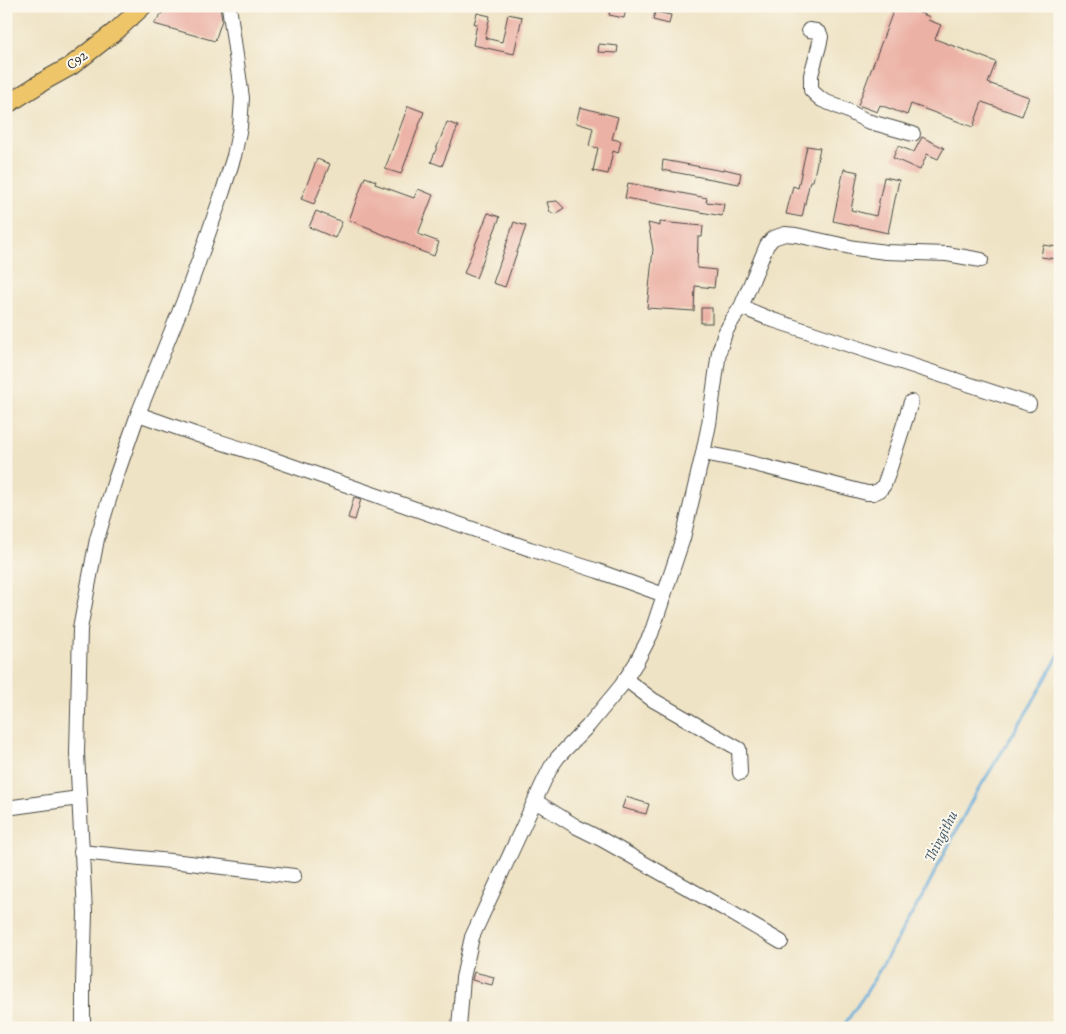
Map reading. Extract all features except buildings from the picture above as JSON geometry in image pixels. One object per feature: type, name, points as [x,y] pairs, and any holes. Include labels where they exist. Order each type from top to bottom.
[{"type":"main road","name":"C92","points":[[6,105],[71,66],[117,30],[142,6]]},
{"type":"street","points":[[83,1028],[84,912],[77,753],[80,629],[100,525],[138,414],[203,249],[223,191],[240,127],[242,98],[229,6]]},
{"type":"street","points":[[809,30],[816,31],[821,37],[811,75],[812,90],[816,95],[822,100],[867,121],[913,134]]},
{"type":"street","points":[[459,1028],[463,978],[472,937],[551,767],[607,704],[636,662],[651,634],[683,538],[709,424],[719,352],[725,334],[741,307],[767,245],[772,238],[785,234],[855,248],[886,252],[947,254],[982,260]]},
{"type":"street","points":[[741,307],[773,320],[1029,404]]},
{"type":"street","points":[[703,453],[758,464],[839,487],[873,493],[880,490],[884,485],[911,402]]},
{"type":"street","points":[[138,414],[664,595]]},
{"type":"street","points":[[625,679],[653,700],[739,749],[740,772]]},
{"type":"street","points":[[6,808],[79,798]]},
{"type":"street","points":[[535,801],[577,827],[781,942]]},
{"type":"street","points":[[81,852],[294,876]]},
{"type":"waterway","name":"Thingithu","points":[[842,1028],[866,993],[922,897],[972,800],[1031,705],[1060,653]]}]
